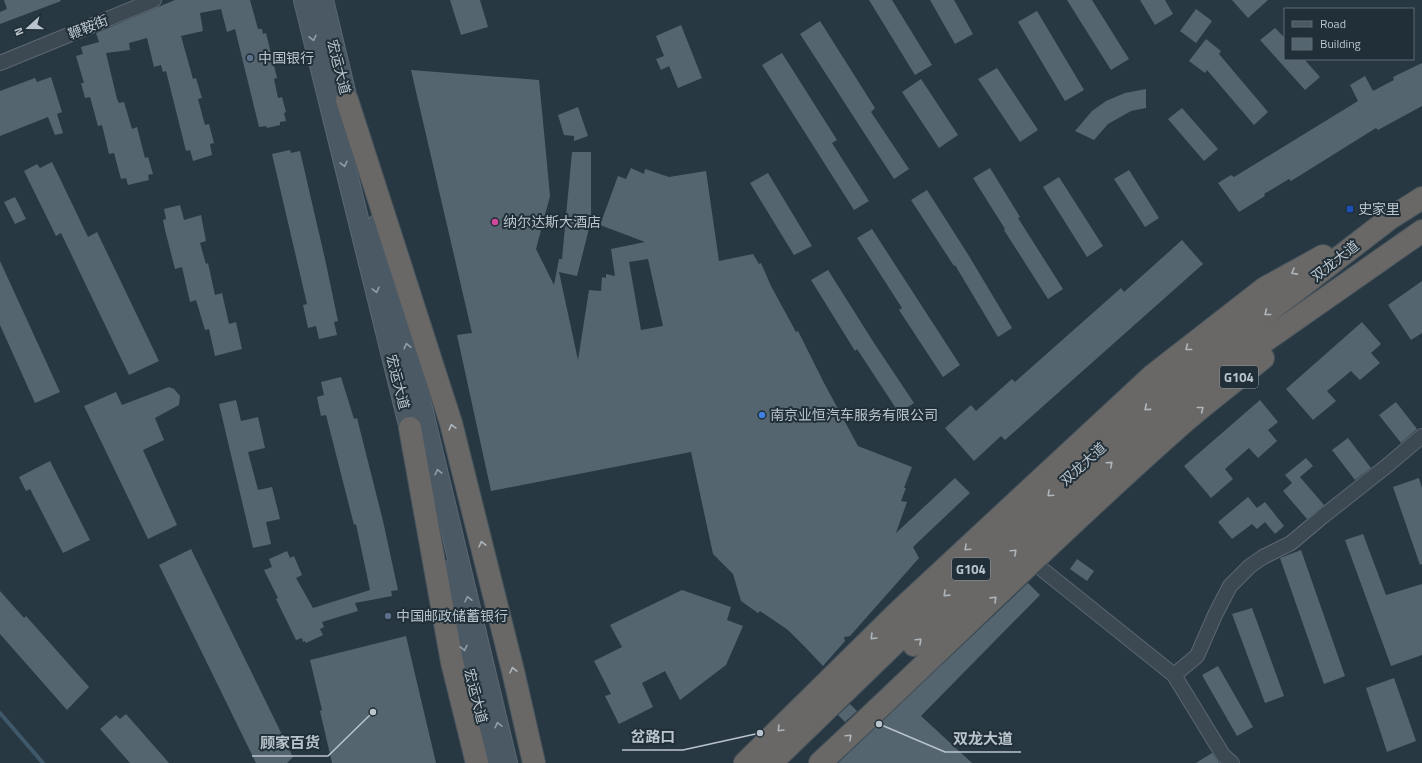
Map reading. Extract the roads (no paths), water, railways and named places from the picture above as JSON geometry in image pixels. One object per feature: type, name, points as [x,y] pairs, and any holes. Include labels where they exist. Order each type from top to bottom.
[{"type":"highway","points":[[348,100],[451,422],[473,506],[534,763]]},
{"type":"highway","name":"双龙大道","points":[[745,763],[898,612],[1152,376],[1265,288],[1389,219],[1422,198]]},
{"type":"highway","name":"双龙大道","points":[[788,763],[1029,538],[1183,388],[1389,219]]},
{"type":"highway","name":"双龙大道","points":[[772,763],[1094,453],[1183,388],[1414,236]]},
{"type":"highway","name":"G104","points":[[820,763],[891,698],[1078,519],[1175,430],[1414,236]]},
{"type":"highway","points":[[410,428],[452,662],[477,763]]},
{"type":"main road","name":"宏运大道","points":[[304,0],[492,763]]},
{"type":"main road","name":"宏运大道","points":[[323,0],[507,763]]},
{"type":"street","name":"鞭鞍街","points":[[0,63],[154,0]]},
{"type":"street","points":[[1174,675],[1197,656],[1215,615],[1230,586],[1250,566],[1291,542],[1422,436]]},
{"type":"street","points":[[1033,562],[1174,675],[1223,755],[1232,763]]},
{"type":"waterway","points":[[0,713],[43,763]]},
{"type":"place","name":"中国银行","points":[[250,58]]},
{"type":"place","name":"史家里","points":[[1350,209]]},
{"type":"place","name":"纳尔达斯大酒店","points":[[495,222]]},
{"type":"place","name":"南京业恒汽车服务有限公司","points":[[762,415]]},
{"type":"place","name":"中国邮政储蓄银行","points":[[388,616]]},
{"type":"place","name":"顾家百货","points":[[373,712]]},
{"type":"place","name":"双龙大道","points":[[879,724]]},
{"type":"place","name":"岔路口","points":[[760,733]]}]
